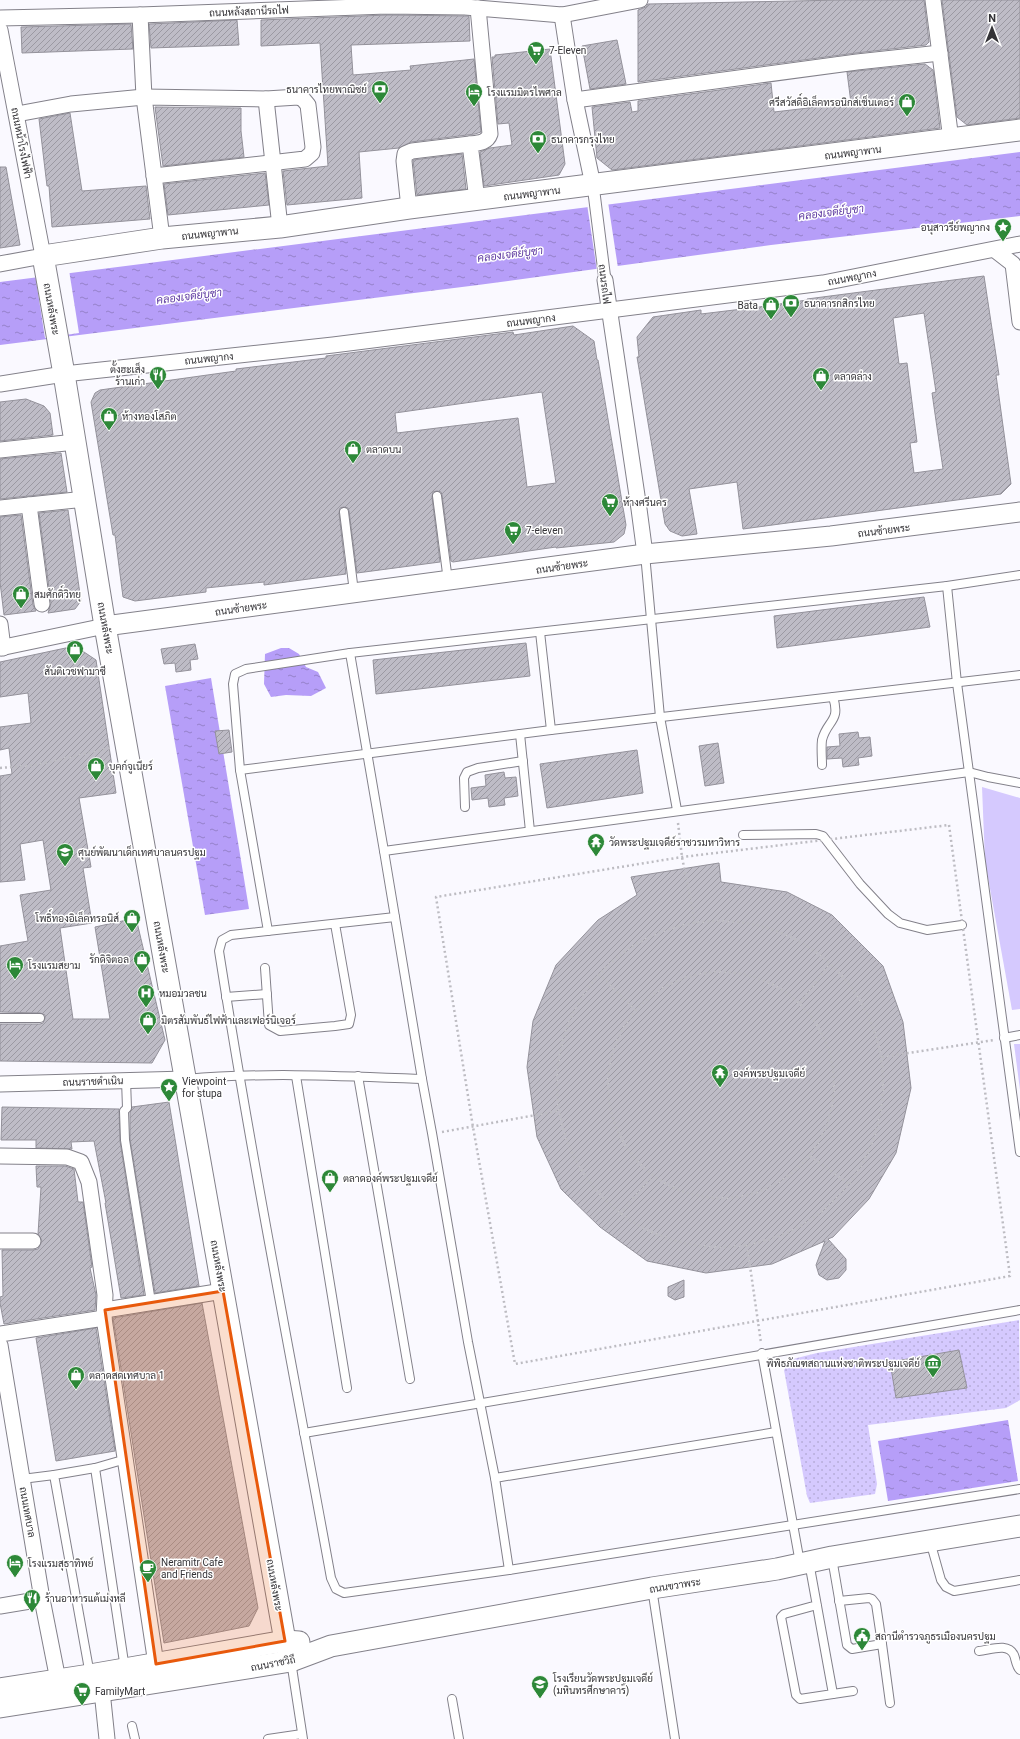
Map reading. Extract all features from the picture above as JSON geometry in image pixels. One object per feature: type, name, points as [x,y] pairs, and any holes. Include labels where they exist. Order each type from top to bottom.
[{"type":"main road","name":"ถนนพญาพาน","points":[[44,263],[162,238],[280,227],[409,208],[477,200],[594,192],[1020,130]]},
{"type":"main road","name":"ถนนหลังพระ","points":[[44,263],[64,374],[105,626],[285,1641],[291,1661]]},
{"type":"main road","name":"ถนนขวาพระ","points":[[331,1646],[652,1588],[777,1569],[832,1557],[1020,1526]]},
{"type":"main road","name":"ถนนราชวิถี","points":[[0,1689],[58,1680],[96,1683],[125,1669],[285,1641],[331,1646]]},
{"type":"main road","name":"ถนนราชวิถี","points":[[0,1708],[96,1683],[291,1661],[331,1646]]},
{"type":"street","name":"ถนนหลังสถานีรถไฟ","points":[[0,18],[140,15],[387,6],[478,8],[562,15],[640,0]]},
{"type":"street","points":[[933,0],[951,140]]},
{"type":"street","points":[[409,208],[404,161],[405,154],[412,151],[484,141],[488,139],[490,134],[478,8]]},
{"type":"street","points":[[140,15],[144,97],[162,238]]},
{"type":"street","name":"ถนนรถไฟ","points":[[562,15],[575,100],[594,192],[609,310],[645,554]]},
{"type":"street","name":"ถนนหน้าโรงไฟฟ้า","points":[[0,30],[44,263]]},
{"type":"street","points":[[575,100],[940,52]]},
{"type":"street","points":[[17,114],[71,104],[144,97],[266,99],[298,96],[304,99],[308,105],[313,147],[312,153],[305,159],[273,164],[154,176]]},
{"type":"street","points":[[266,99],[280,227]]},
{"type":"street","points":[[470,144],[477,200]]},
{"type":"street","name":"ถนนพญากง","points":[[0,384],[64,374],[333,345],[823,283],[995,250],[1018,244]]},
{"type":"street","points":[[995,250],[1017,262],[1020,322]]},
{"type":"street","points":[[0,264],[44,263]]},
{"type":"street","points":[[0,450],[75,442]]},
{"type":"street","points":[[0,508],[85,499]]},
{"type":"street","points":[[28,505],[42,604]]},
{"type":"street","name":"ถนนซ้ายพระ","points":[[105,626],[645,554],[831,536],[1020,512]]},
{"type":"street","points":[[0,624],[2,648],[105,626]]},
{"type":"street","name":"ถนนราชดำเนิน","points":[[0,1084],[186,1079]]},
{"type":"street","points":[[0,1156],[67,1157],[81,1162],[89,1182],[105,1295],[104,1314],[156,1664]]},
{"type":"street","points":[[0,1241],[34,1241]]},
{"type":"street","points":[[0,1334],[104,1314],[151,1302],[223,1291]]},
{"type":"street","name":"ถนนเทศบาล","points":[[0,1345],[1,1360],[42,1599],[58,1680]]},
{"type":"street","points":[[0,1606],[42,1599]]},
{"type":"street","points":[[96,1683],[107,1739]]},
{"type":"lane","points":[[437,496],[448,581]]},
{"type":"lane","points":[[344,512],[354,592]]},
{"type":"lane","points":[[645,554],[660,716],[677,810]]},
{"type":"lane","points":[[268,931],[240,770],[233,684],[235,674],[246,669],[350,653],[947,586],[1020,575]]},
{"type":"lane","points":[[947,586],[957,683],[1020,1152]]},
{"type":"lane","points":[[540,632],[551,730]]},
{"type":"lane","points":[[350,653],[468,1342],[495,1478],[509,1570]]},
{"type":"lane","points":[[240,770],[660,716],[1020,675]]},
{"type":"lane","points":[[822,765],[822,740],[826,730],[834,720],[836,707],[833,697]]},
{"type":"lane","points":[[520,734],[530,831]]},
{"type":"lane","points":[[465,807],[464,778],[467,772],[478,768],[523,761]]},
{"type":"lane","points":[[384,851],[677,810],[969,772],[1020,783]]},
{"type":"lane","points":[[743,836],[816,834],[823,836],[877,904],[900,923],[927,930],[962,925]]},
{"type":"lane","points":[[395,917],[231,935],[222,940],[219,950],[239,1076],[304,1433],[331,1578],[336,1589],[344,1593],[509,1570],[1020,1489]]},
{"type":"lane","points":[[265,968],[269,1025],[280,1032],[349,1024],[351,1015],[335,924]]},
{"type":"lane","points":[[226,997],[267,994]]},
{"type":"lane","points":[[0,1018],[40,1018]]},
{"type":"lane","points":[[1004,1038],[1020,1035]]},
{"type":"lane","points":[[186,1079],[239,1076],[358,1076],[422,1079]]},
{"type":"lane","points":[[296,1076],[347,1388]]},
{"type":"lane","points":[[358,1076],[410,1379]]},
{"type":"lane","points":[[126,1080],[127,1108],[124,1111],[123,1124],[151,1302]]},
{"type":"lane","points":[[304,1433],[481,1404],[762,1353],[1020,1310]]},
{"type":"lane","points":[[762,1353],[793,1524],[817,1605],[833,1694]]},
{"type":"lane","points":[[495,1478],[776,1432]]},
{"type":"lane","points":[[22,1479],[95,1468],[126,1459]]},
{"type":"lane","points":[[95,1468],[125,1669]]},
{"type":"lane","points":[[54,1474],[96,1683]]},
{"type":"lane","points":[[929,1540],[941,1580],[946,1587],[954,1591],[1020,1580]]},
{"type":"lane","points":[[832,1557],[848,1645],[852,1649],[882,1644]]},
{"type":"lane","points":[[652,1588],[675,1739]]},
{"type":"lane","points":[[839,1601],[872,1599],[876,1604],[890,1703]]},
{"type":"lane","points":[[817,1605],[784,1614],[781,1617],[798,1698],[800,1699],[853,1691]]},
{"type":"lane","points":[[979,1652],[1004,1647],[1009,1649],[1014,1654],[1020,1670]]},
{"type":"lane","points":[[268,1739],[303,1736],[291,1661]]},
{"type":"lane","points":[[452,1699],[459,1739]]},
{"type":"lane","points":[[132,1726],[136,1739]]},
{"type":"path","points":[[0,768],[36,765],[126,744]]},
{"type":"path","points":[[677,810],[682,857],[695,923]]},
{"type":"path","points":[[949,825],[1010,1276],[515,1364],[473,1127],[436,897],[682,857],[949,825]]},
{"type":"path","points":[[743,922],[790,936],[830,963],[864,1005],[882,1057],[883,1102],[872,1145],[849,1184],[820,1213],[786,1233],[747,1245],[702,1246],[659,1236],[620,1214],[591,1185],[570,1150],[558,1111],[557,1062],[571,1015],[598,974],[642,940],[695,923],[743,922]]},
{"type":"path","points":[[800,1003],[830,963]]},
{"type":"path","points":[[735,972],[770,983],[800,1003],[820,1030],[833,1061],[835,1094],[827,1127],[810,1156],[785,1180],[753,1194],[718,1199],[683,1193],[652,1176],[626,1149],[610,1115],[607,1078],[615,1042],[635,1010],[664,987],[698,974],[735,972]]},
{"type":"path","points":[[598,974],[635,1010]]},
{"type":"path","points":[[882,1057],[1004,1038]]},
{"type":"path","points":[[432,1133],[558,1111]]},
{"type":"path","points":[[810,1156],[849,1184]]},
{"type":"path","points":[[620,1214],[652,1176]]},
{"type":"path","points":[[747,1245],[762,1353]]},
{"type":"highlighted area","points":[[223,1291],[285,1641],[156,1664],[105,1310]]},
{"type":"shaded area","points":[[982,787],[1020,798],[1020,1009],[1012,1010],[985,861]]},
{"type":"shaded area","points":[[1014,1044],[1020,1044],[1020,1090]]},
{"type":"shaded area","points":[[1019,1320],[1020,1400],[1006,1408],[868,1425],[877,1484],[875,1494],[810,1503],[807,1496],[784,1370],[793,1359],[817,1353]]},
{"type":"water","name":"คลองเจดีย์บูชา","points":[[1020,152],[1020,216],[771,245],[478,285],[0,345],[0,282]]},
{"type":"water","points":[[281,648],[289,648],[299,654],[306,667],[318,672],[326,688],[311,696],[286,695],[271,697],[264,684],[265,654]]},
{"type":"water","points":[[211,678],[249,909],[205,915],[165,686]]},
{"type":"water","points":[[1008,1420],[1018,1481],[888,1501],[878,1441]]},
{"type":"pier","points":[[608,202],[618,268],[597,271],[587,204]]},
{"type":"pier","points":[[69,270],[79,333],[45,338],[35,274]]},
{"type":"building","points":[[841,0],[924,0],[929,42],[926,45],[638,82],[638,10],[646,7],[648,4]]},
{"type":"building","points":[[942,0],[1020,0],[1020,118],[967,125],[957,117]]},
{"type":"building","points":[[387,15],[469,16],[470,41],[351,45],[353,75],[411,70],[410,66],[474,59],[481,132],[411,142],[399,148],[359,152],[362,198],[287,205],[283,171],[328,166],[320,43],[261,46],[261,20]]},
{"type":"building","points":[[237,20],[239,45],[151,48],[149,24]]},
{"type":"building","points":[[131,24],[133,49],[22,53],[21,27]]},
{"type":"building","points":[[617,40],[626,84],[590,89],[582,46]]},
{"type":"building","points":[[550,49],[565,164],[559,175],[484,186],[480,152],[490,148],[512,145],[509,123],[498,124],[492,57],[495,57],[495,55]]},
{"type":"building","points":[[925,64],[933,70],[940,128],[612,170],[597,158],[592,107],[630,102],[632,112],[638,111],[638,101],[771,83],[774,112],[851,103],[847,72]]},
{"type":"building","points":[[155,107],[241,108],[241,131],[244,157],[163,166]]},
{"type":"building","points":[[70,113],[82,191],[146,186],[150,219],[52,227],[49,186],[47,186],[39,119]]},
{"type":"building","points":[[462,154],[466,189],[417,195],[413,160]]},
{"type":"building","points":[[0,167],[6,167],[20,245],[0,248]]},
{"type":"building","points":[[265,173],[269,205],[168,215],[164,184]]},
{"type":"building","name":"ตลาดล่าง","points":[[984,276],[999,375],[996,375],[1011,484],[1001,494],[743,529],[737,482],[689,489],[697,534],[682,536],[670,531],[665,524],[637,357],[639,357],[637,337],[653,317],[701,310],[701,314]],"holes":[[[924,313],[936,392],[932,393],[943,469],[914,473],[910,443],[917,442],[907,363],[899,364],[893,318]]]},
{"type":"building","name":"ตลาดบน","points":[[573,326],[594,341],[626,525],[624,534],[614,542],[556,547],[453,562],[451,561],[442,495],[441,492],[437,491],[433,492],[432,497],[440,562],[357,573],[349,511],[348,508],[344,507],[340,508],[339,513],[346,574],[264,585],[264,582],[206,588],[206,592],[135,601],[123,597],[115,535],[113,535],[91,402],[95,393],[100,390],[236,371],[236,369],[326,358],[326,356],[513,332],[514,335]],"holes":[[[542,392],[556,483],[527,487],[518,418],[397,433],[395,413]]]},
{"type":"building","points":[[26,399],[44,406],[50,413],[53,435],[0,441],[0,402]]},
{"type":"building","points":[[61,453],[67,492],[0,499],[0,459]]},
{"type":"building","points":[[68,510],[81,601],[75,609],[48,613],[51,603],[39,513]]},
{"type":"building","points":[[21,515],[33,605],[36,611],[4,615],[0,582],[0,517]]},
{"type":"building","points":[[924,597],[930,627],[777,648],[774,616]]},
{"type":"building","points":[[526,643],[530,676],[376,694],[373,660]]},
{"type":"building","points":[[195,644],[198,659],[190,660],[191,670],[176,672],[175,663],[164,664],[161,649]]},
{"type":"building","points":[[75,646],[96,660],[116,793],[79,798],[91,867],[83,868],[92,923],[60,928],[73,1019],[110,1019],[95,927],[136,918],[165,1040],[152,1063],[0,1061],[0,1024],[40,1024],[43,1023],[45,1015],[40,1013],[0,1012],[0,946],[28,941],[20,895],[51,890],[43,840],[20,844],[25,880],[0,882],[0,776],[12,774],[9,748],[0,750],[0,727],[31,723],[28,693],[0,697],[0,662]]},
{"type":"building","points":[[229,730],[232,752],[219,754],[215,731]]},
{"type":"building","points":[[858,732],[859,738],[870,737],[872,756],[858,758],[859,765],[843,767],[842,758],[827,759],[827,747],[840,746],[839,734]]},
{"type":"building","points":[[718,743],[724,783],[705,786],[699,746]]},
{"type":"building","points":[[637,750],[643,793],[547,808],[540,764]]},
{"type":"building","points":[[504,772],[505,778],[516,777],[518,796],[504,798],[505,805],[489,807],[488,798],[472,800],[471,788],[486,786],[485,775]]},
{"type":"building","points":[[719,863],[721,882],[787,892],[832,915],[883,966],[903,1022],[911,1088],[896,1153],[869,1199],[833,1237],[828,1239],[846,1259],[846,1270],[839,1278],[827,1280],[819,1275],[816,1265],[825,1241],[772,1264],[706,1273],[647,1261],[600,1227],[561,1189],[537,1137],[527,1067],[533,1021],[556,965],[598,920],[637,895],[631,877]]},
{"type":"building","points":[[169,1102],[199,1286],[155,1293],[130,1139],[130,1113],[132,1107]]},
{"type":"building","points":[[2,1107],[119,1109],[120,1141],[144,1295],[121,1298],[106,1203],[94,1141],[71,1142],[72,1149],[36,1148],[36,1140],[1,1140]]},
{"type":"building","points":[[36,1166],[65,1166],[74,1169],[78,1202],[83,1202],[92,1267],[90,1268],[96,1295],[95,1310],[4,1324],[0,1303],[0,1297],[3,1296],[2,1250],[38,1249],[42,1241],[38,1234],[41,1187],[37,1187]]},
{"type":"building","points":[[684,1280],[684,1297],[675,1300],[668,1296],[668,1287]]},
{"type":"building","points":[[202,1303],[258,1608],[249,1626],[164,1643],[113,1318]]},
{"type":"building","points":[[96,1328],[115,1451],[56,1461],[36,1338]]},
{"type":"building","points":[[959,1350],[967,1388],[896,1398],[890,1362]]},
{"type":"place","name":"7-Eleven","points":[[536,65]]},
{"type":"place","name":"ธนาคารไทยพาณิชย์","points":[[380,104]]},
{"type":"place","name":"โรงแรมมิตรไพศาล","points":[[474,107]]},
{"type":"place","name":"ศรีสวัสดิ์อิเล็คทรอนิกส์เซ็นเตอร์","points":[[907,117]]},
{"type":"place","name":"ธนาคารกรุงไทย","points":[[538,154]]},
{"type":"place","name":"อนุสาวรีย์พญากง","points":[[1003,242]]},
{"type":"place","name":"ธนาคารกสิกรไทย","points":[[791,318]]},
{"type":"place","name":"Bata","points":[[771,320]]},
{"type":"place","name":"ตั้งฮะเส็ง ร้านเก่า","points":[[158,390]]},
{"type":"place","name":"ตลาดล่าง","points":[[821,391]]},
{"type":"place","name":"ห้างทองโสภิต","points":[[109,431]]},
{"type":"place","name":"ตลาดบน","points":[[353,464]]},
{"type":"place","name":"ห้างศรีนคร","points":[[610,517]]},
{"type":"place","name":"7-eleven","points":[[513,545]]},
{"type":"place","name":"สมศักดิ์วิทยุ","points":[[21,609]]},
{"type":"place","name":"สันติเวชฟามาซี","points":[[75,664]]},
{"type":"place","name":"บุคก์จูเนียร์","points":[[96,781]]},
{"type":"place","name":"วัดพระปฐมเจดีย์ราชวรมหาวิหาร","points":[[596,857]]},
{"type":"place","name":"ศุนย์พัฒนาเด็กเทศบาลนครปฐม","points":[[65,867]]},
{"type":"place","name":"โพธิ์ทองอิเล็คทรอนิส์","points":[[132,933]]},
{"type":"place","name":"รักดิจิตอล","points":[[142,974]]},
{"type":"place","name":"โรงแรมสยาม","points":[[15,980]]},
{"type":"place","name":"หมอมวลชน","points":[[146,1008]]},
{"type":"place","name":"มิตรสัมพันธ์ไฟฟ้าและเฟอร์นิเจอร์","points":[[148,1035]]},
{"type":"place","name":"องค์พระปฐมเจดีย์","points":[[720,1088]]},
{"type":"place","name":"Viewpoint for stupa","points":[[169,1102]]},
{"type":"place","name":"ตลาดองค์พระปฐมเจดีย์","points":[[330,1193]]},
{"type":"place","name":"พิพิธภัณฑสถานแห่งชาติพระปฐมเจดีย์","points":[[933,1378]]},
{"type":"place","name":"ตลาดสดเทศบาล 1","points":[[76,1390]]},
{"type":"place","name":"โรงแรมสุธาทิพย์","points":[[15,1578]]},
{"type":"place","name":"Neramitr Cafe and Friends","points":[[148,1583]]},
{"type":"place","name":"ร้านอาหารแต้เม่งหลี","points":[[32,1613]]},
{"type":"place","name":"สถานีตำรวจภูธรเมืองนครปฐม","points":[[862,1651]]},
{"type":"place","name":"โรงเรียนวัดพระปฐมเจดีย์ (มหินทรศึกษาคาร)","points":[[540,1699]]},
{"type":"place","name":"FamilyMart","points":[[82,1706]]}]
